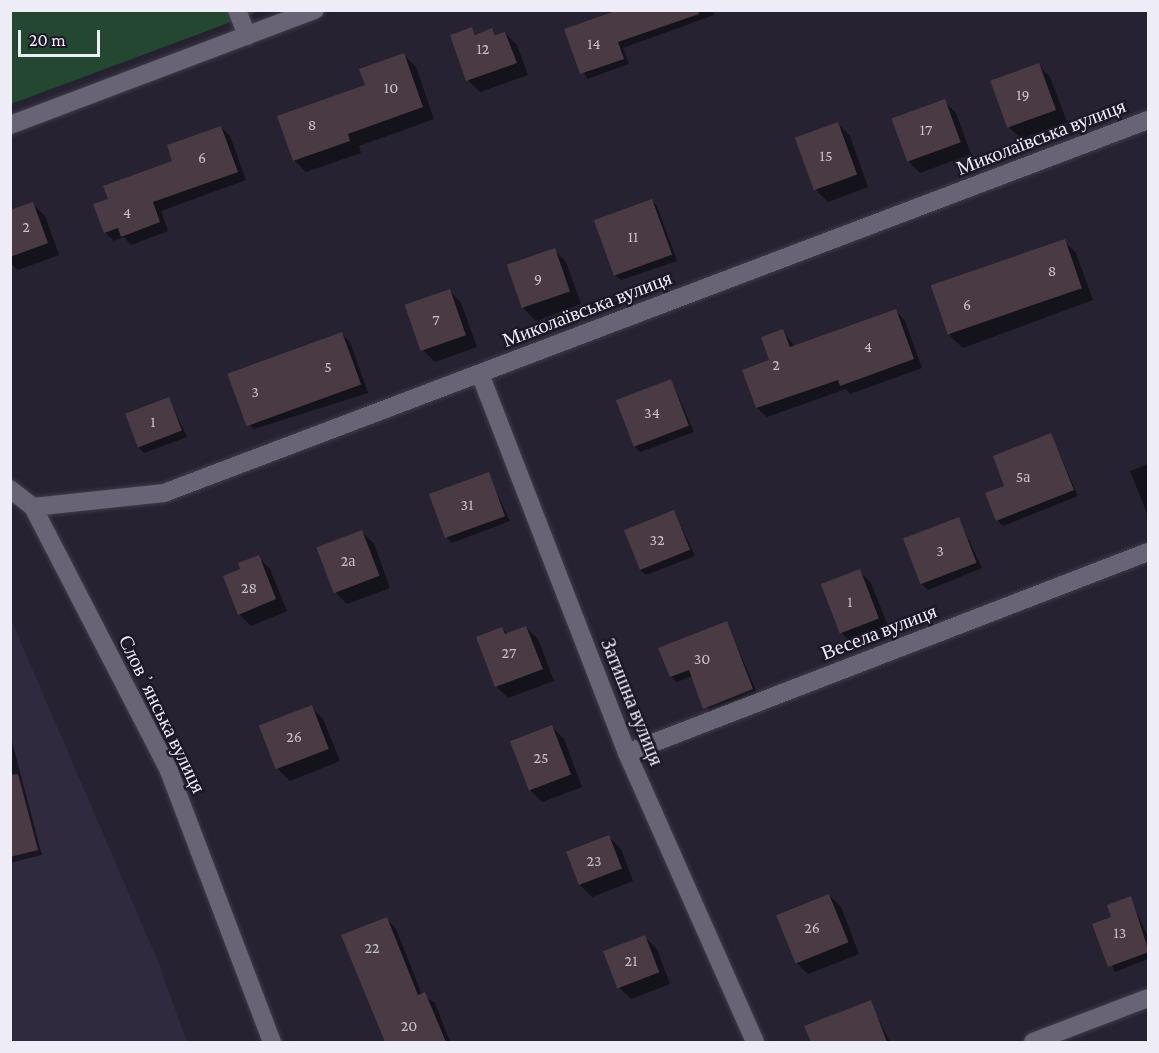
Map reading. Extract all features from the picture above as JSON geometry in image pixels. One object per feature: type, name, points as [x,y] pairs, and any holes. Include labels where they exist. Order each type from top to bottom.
[{"type":"street","points":[[237,10],[247,36]]},
{"type":"street","points":[[10,125],[315,10]]},
{"type":"street","name":"Миколаївська вулиця","points":[[33,507],[164,493],[1149,120]]},
{"type":"street","name":"Затишна вулиця","points":[[480,374],[627,753],[755,1042]]},
{"type":"street","name":"Словʼянська вулиця","points":[[10,489],[33,507],[169,771],[272,1042]]},
{"type":"street","name":"Весела вулиця","points":[[627,753],[1149,552]]},
{"type":"street","points":[[1032,1042],[1149,998]]},
{"type":"shaded area","points":[[10,617],[157,959],[187,1042],[11,1042]]},
{"type":"green space","points":[[254,10],[255,13],[11,104],[11,11]]},
{"type":"building","points":[[618,10],[698,10],[699,14],[618,42],[624,59],[580,74],[564,29]]},
{"type":"building","points":[[472,27],[475,35],[492,28],[495,35],[505,32],[517,63],[466,81],[450,35]]},
{"type":"building","points":[[404,53],[423,107],[348,134],[350,141],[293,161],[277,116],[365,85],[359,69]]},
{"type":"building","points":[[1039,63],[1056,110],[1007,128],[990,81]]},
{"type":"building","points":[[945,99],[961,142],[907,162],[891,118]]},
{"type":"building","points":[[838,122],[857,175],[814,190],[795,138]]},
{"type":"building","points":[[221,126],[238,172],[153,202],[160,222],[121,237],[118,228],[104,233],[93,204],[108,199],[103,186],[172,161],[167,145]]},
{"type":"building","points":[[652,199],[672,254],[614,276],[594,220]]},
{"type":"building","points":[[33,202],[48,243],[10,257],[10,210]]},
{"type":"building","points":[[1065,239],[1082,288],[948,334],[931,285]]},
{"type":"building","points":[[555,248],[570,291],[522,308],[507,265]]},
{"type":"building","points":[[450,289],[466,335],[421,351],[405,305]]},
{"type":"building","points":[[896,309],[914,359],[840,386],[838,380],[756,408],[742,370],[769,360],[761,337],[783,329],[790,347]]},
{"type":"building","points":[[342,332],[361,385],[247,426],[227,374]]},
{"type":"building","points":[[671,379],[689,426],[634,447],[616,400]]},
{"type":"building","points":[[169,397],[182,431],[138,447],[125,414]]},
{"type":"building","points":[[1051,433],[1074,490],[996,521],[985,493],[1004,486],[993,456]]},
{"type":"building","points":[[489,472],[505,516],[445,538],[429,494]]},
{"type":"building","points":[[674,510],[690,550],[640,570],[624,530]]},
{"type":"building","points":[[959,517],[977,563],[921,584],[903,539]]},
{"type":"building","points":[[362,530],[380,576],[334,593],[316,548]]},
{"type":"building","points":[[259,555],[276,599],[238,615],[223,576],[240,569],[238,563]]},
{"type":"building","points":[[860,569],[879,618],[840,634],[821,584]]},
{"type":"building","points":[[727,621],[753,689],[703,709],[689,670],[670,677],[658,648]]},
{"type":"building","points":[[526,626],[543,669],[495,687],[476,637],[502,627],[505,634]]},
{"type":"building","points":[[312,705],[329,749],[276,769],[259,725]]},
{"type":"building","points":[[552,725],[571,774],[529,791],[510,741]]},
{"type":"building","points":[[18,774],[38,850],[10,857],[10,775]]},
{"type":"building","points":[[609,835],[622,869],[579,885],[566,851]]},
{"type":"building","points":[[829,894],[848,942],[796,964],[776,915]]},
{"type":"building","points":[[1131,896],[1149,952],[1108,967],[1092,924],[1111,917],[1107,905]]},
{"type":"building","points":[[387,917],[418,995],[425,992],[446,1042],[385,1042],[341,935]]},
{"type":"building","points":[[645,935],[659,972],[617,988],[603,951]]},
{"type":"building","points":[[871,1000],[887,1042],[811,1042],[804,1026]]}]
